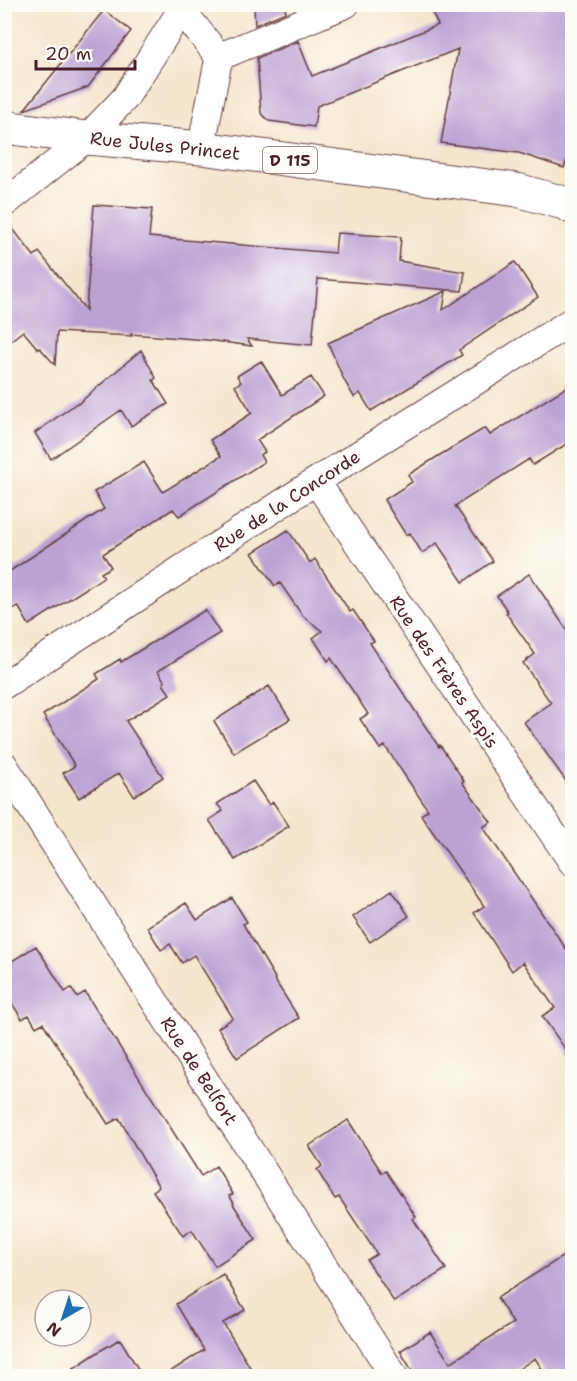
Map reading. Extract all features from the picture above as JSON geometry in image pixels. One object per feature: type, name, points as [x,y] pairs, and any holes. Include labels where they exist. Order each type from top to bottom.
[{"type":"main road","name":"Rue Jules Princet","points":[[4,127],[87,138],[201,148],[517,190],[573,207]]},
{"type":"street","points":[[219,57],[345,4]]},
{"type":"street","points":[[4,204],[87,138],[125,98],[183,7],[219,57],[201,148]]},
{"type":"street","name":"Rue de la Concorde","points":[[4,686],[316,481],[573,321]]},
{"type":"street","name":"Rue des Frères Aspis","points":[[316,481],[573,862]]},
{"type":"street","name":"Rue de Belfort","points":[[4,765],[394,1377]]},
{"type":"building","points":[[428,4],[573,4],[573,162],[567,160],[564,168],[519,153],[441,143],[458,49],[317,106],[314,127],[269,121],[261,113],[257,58],[298,41],[312,76],[438,25]]},
{"type":"building","points":[[254,5],[284,5],[286,12],[255,25]]},
{"type":"building","points":[[104,10],[131,31],[88,87],[24,110]]},
{"type":"building","points":[[94,205],[152,209],[149,237],[335,253],[337,233],[401,237],[399,261],[465,272],[462,291],[318,279],[312,345],[247,339],[252,346],[131,334],[132,336],[57,332],[55,365],[23,331],[4,346],[5,219],[34,256],[39,252],[86,310]]},
{"type":"building","points":[[515,262],[538,297],[459,350],[462,355],[371,411],[360,393],[354,397],[328,343],[446,291],[443,310]]},
{"type":"building","points":[[141,350],[156,378],[153,380],[168,404],[131,426],[121,410],[51,459],[35,433],[78,404]]},
{"type":"building","points":[[261,361],[282,395],[311,377],[324,396],[257,440],[265,452],[260,455],[264,462],[179,516],[173,509],[103,554],[111,567],[101,573],[104,577],[29,625],[18,606],[4,614],[4,575],[104,509],[94,492],[144,462],[163,492],[221,456],[210,440],[252,413],[235,386],[241,382],[237,376]]},
{"type":"building","points":[[573,383],[573,440],[533,465],[529,459],[455,506],[493,561],[463,582],[437,543],[422,553],[410,533],[406,535],[384,500],[412,482],[408,475],[440,455],[485,428],[490,435]]},
{"type":"building","points":[[288,530],[310,563],[315,559],[350,612],[353,610],[374,641],[370,643],[491,822],[483,827],[573,959],[573,1060],[542,1016],[555,1008],[523,962],[512,971],[474,913],[484,906],[421,815],[428,810],[385,746],[380,749],[360,719],[368,714],[331,658],[328,661],[313,638],[322,631],[302,615],[280,583],[275,586],[252,553]]},
{"type":"building","points":[[529,574],[573,639],[573,791],[524,722],[551,703],[523,663],[535,654],[497,596]]},
{"type":"building","points":[[205,610],[220,633],[158,671],[170,694],[126,721],[163,777],[134,796],[119,773],[79,798],[63,773],[75,766],[43,715],[99,679],[96,674],[120,659],[121,662]]},
{"type":"building","points":[[269,686],[290,719],[234,753],[214,721]]},
{"type":"building","points":[[253,781],[269,805],[273,802],[289,826],[235,860],[209,820],[223,811],[217,804]]},
{"type":"building","points":[[392,890],[409,916],[370,942],[353,917]]},
{"type":"building","points":[[232,898],[247,922],[243,924],[299,1018],[237,1058],[218,1028],[233,1018],[194,955],[182,963],[170,944],[161,950],[147,927],[186,903],[197,920]]},
{"type":"building","points":[[36,946],[65,992],[71,988],[77,997],[85,992],[201,1176],[216,1166],[233,1194],[229,1196],[233,1204],[256,1240],[215,1266],[192,1230],[183,1236],[153,1191],[159,1187],[119,1118],[108,1124],[43,1023],[36,1027],[29,1015],[22,1019],[4,991],[4,966]]},
{"type":"building","points":[[348,1120],[382,1173],[386,1171],[416,1217],[413,1219],[446,1269],[394,1302],[367,1260],[377,1254],[339,1197],[335,1199],[317,1170],[322,1166],[309,1146]]},
{"type":"building","points":[[573,1250],[573,1377],[547,1377],[535,1358],[507,1377],[416,1377],[400,1351],[430,1332],[450,1363],[513,1323],[497,1298]]},
{"type":"building","points":[[223,1274],[245,1310],[223,1323],[256,1377],[162,1377],[204,1350],[176,1304]]},
{"type":"building","points":[[120,1339],[143,1377],[60,1377],[103,1349]]}]
